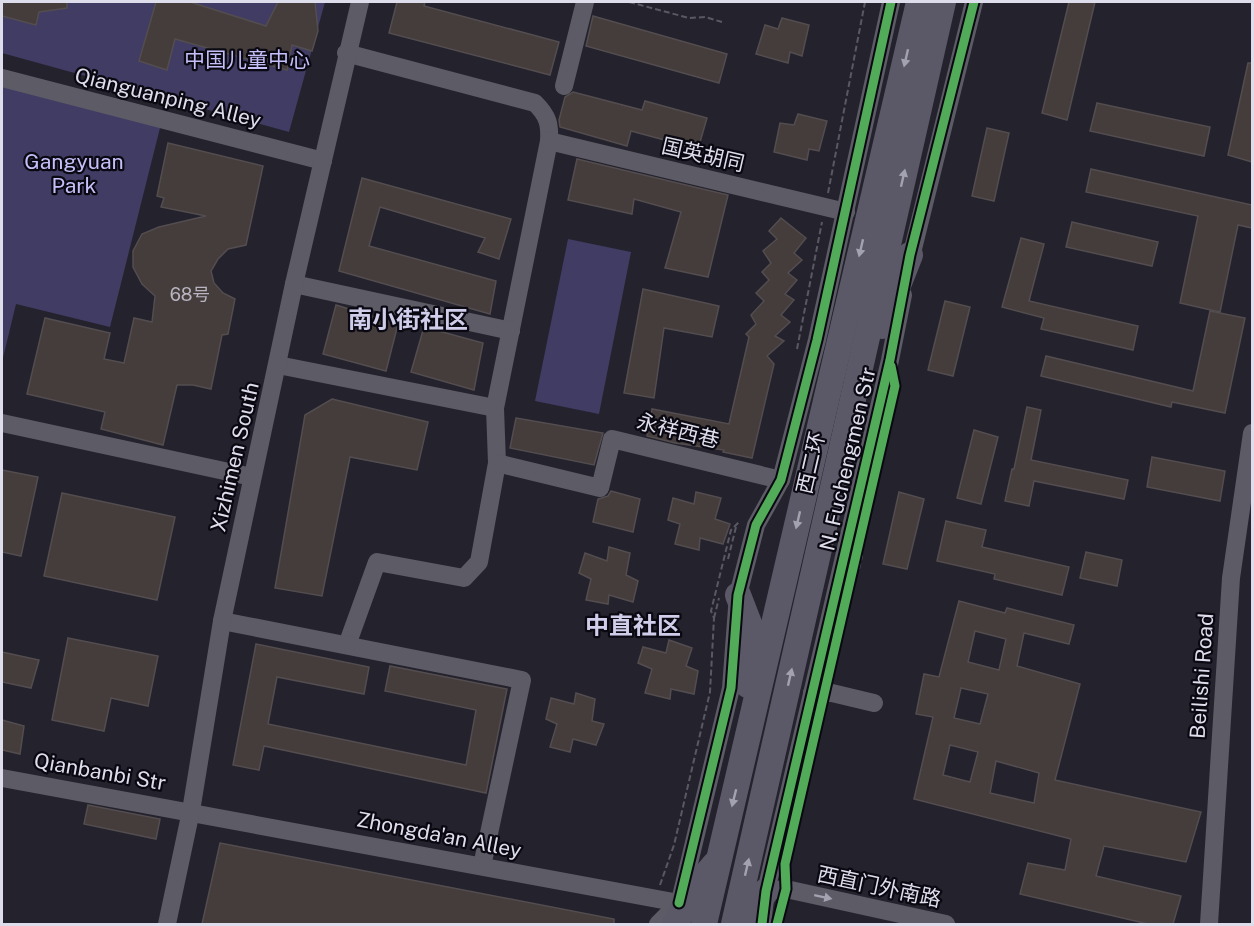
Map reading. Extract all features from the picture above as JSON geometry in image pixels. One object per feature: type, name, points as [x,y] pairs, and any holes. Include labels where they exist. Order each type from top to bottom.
[{"type":"highway","name":"西二环","points":[[704,924],[919,2]]},
{"type":"highway","name":"西二环","points":[[734,924],[943,2]]},
{"type":"highway","points":[[853,398],[910,255]]},
{"type":"highway","points":[[738,595],[750,626],[749,672],[745,706],[748,741]]},
{"type":"highway","points":[[680,912],[700,881],[717,861],[721,850]]},
{"type":"highway","points":[[744,924],[766,891]]},
{"type":"street","name":"Xizhimen South","points":[[167,924],[191,812],[222,621],[252,477],[346,54],[360,2]]},
{"type":"street","points":[[564,86],[585,2]]},
{"type":"street","points":[[658,924],[680,912],[731,688],[738,595],[756,525],[781,480],[817,340],[891,2]]},
{"type":"street","name":"N. Fuchengmen Str","points":[[762,924],[766,891],[890,360],[910,255],[974,2]]},
{"type":"street","points":[[346,54],[536,104],[544,111],[550,123],[549,141],[495,408],[497,463],[478,562],[464,578],[377,562],[346,645]]},
{"type":"street","name":"Qianguanping Alley","points":[[2,78],[323,161]]},
{"type":"street","name":"国英胡同","points":[[549,141],[846,212]]},
{"type":"street","points":[[294,284],[511,331]]},
{"type":"street","points":[[278,365],[495,408]]},
{"type":"street","points":[[2,423],[252,477]]},
{"type":"street","name":"Beilishi Road","points":[[1209,924],[1231,578],[1252,433]]},
{"type":"street","name":"永祥西巷","points":[[497,463],[600,488],[612,439],[781,480]]},
{"type":"street","points":[[222,621],[522,680],[482,866]]},
{"type":"street","points":[[812,693],[832,693],[874,703]]},
{"type":"street","name":"Qianbanbi Str","points":[[2,778],[191,812]]},
{"type":"street","name":"Zhongda'an Alley","points":[[191,812],[482,866],[680,912]]},
{"type":"street","name":"西直门外南路","points":[[766,891],[786,889],[941,921]]},
{"type":"path","points":[[629,2],[689,18],[705,17],[722,22]]},
{"type":"path","points":[[728,559],[736,526]]},
{"type":"path","points":[[850,578],[858,544]]},
{"type":"green space","name":"中国儿童中心","points":[[2,2],[325,2],[289,132],[2,53]]},
{"type":"green space","name":"Gangyuan Park","points":[[2,80],[162,120],[110,327],[16,304],[2,362]]},
{"type":"green space","points":[[568,239],[631,252],[599,414],[535,401]]},
{"type":"building","points":[[2,2],[67,2],[67,8],[39,12],[36,25],[2,16]]},
{"type":"building","points":[[156,2],[190,2],[266,26],[278,2],[315,2],[318,31],[312,51],[292,45],[287,70],[175,39],[167,70],[139,61]]},
{"type":"building","points":[[397,2],[425,2],[424,6],[559,42],[550,75],[389,33]]},
{"type":"building","points":[[1069,2],[1095,2],[1067,120],[1042,113]]},
{"type":"building","points":[[593,16],[727,54],[719,83],[586,46]]},
{"type":"building","points":[[782,18],[809,25],[802,56],[790,52],[788,63],[756,54],[765,25],[778,29]]},
{"type":"building","points":[[1248,63],[1252,63],[1252,162],[1228,155]]},
{"type":"building","points":[[573,92],[642,110],[645,101],[707,118],[698,149],[631,131],[627,146],[560,127],[559,120],[565,97]]},
{"type":"building","points":[[1097,103],[1210,127],[1204,156],[1090,131]]},
{"type":"building","points":[[798,114],[827,121],[819,151],[809,149],[807,160],[774,152],[780,123],[794,125]]},
{"type":"building","points":[[987,128],[1009,133],[994,201],[972,196]]},
{"type":"building","points":[[168,143],[263,166],[246,245],[228,249],[211,271],[214,283],[223,293],[235,299],[228,334],[222,335],[211,389],[193,385],[177,385],[163,445],[101,429],[105,412],[27,394],[45,318],[110,333],[104,359],[124,363],[134,318],[152,322],[155,296],[142,284],[133,267],[133,251],[142,234],[159,227],[206,216],[161,207],[164,198],[157,196]]},
{"type":"building","points":[[577,159],[728,195],[708,277],[665,268],[681,212],[634,199],[632,214],[568,200]]},
{"type":"building","points":[[1091,169],[1252,205],[1252,228],[1238,225],[1220,312],[1180,303],[1198,216],[1086,192]]},
{"type":"building","points":[[362,178],[511,219],[499,259],[478,252],[485,238],[380,207],[369,246],[496,281],[490,314],[339,271]]},
{"type":"building","points":[[781,218],[806,238],[794,253],[802,260],[788,273],[797,280],[785,294],[794,300],[781,315],[790,322],[775,336],[784,341],[767,356],[774,364],[752,458],[723,452],[724,450],[675,443],[647,436],[652,409],[729,424],[749,337],[746,334],[756,324],[751,315],[764,301],[756,293],[769,280],[762,272],[771,263],[763,251],[777,239],[769,231]]},
{"type":"building","points":[[1072,222],[1158,242],[1152,266],[1066,247]]},
{"type":"building","points":[[1021,238],[1044,244],[1029,301],[1138,326],[1133,350],[1041,329],[1044,318],[1002,307]]},
{"type":"building","points":[[643,289],[719,306],[712,337],[664,328],[654,398],[624,393]]},
{"type":"building","points":[[945,301],[970,307],[953,376],[928,370]]},
{"type":"building","points":[[336,305],[398,324],[386,371],[323,354]]},
{"type":"building","points":[[1210,311],[1245,318],[1225,413],[1172,402],[1171,407],[1041,376],[1046,356],[1193,391]]},
{"type":"building","points":[[424,327],[483,343],[474,390],[411,372]]},
{"type":"building","points":[[332,399],[428,422],[417,470],[350,457],[322,596],[275,588],[305,415]]},
{"type":"building","points":[[1027,407],[1041,410],[1031,460],[1128,480],[1124,499],[1034,481],[1029,506],[1005,501]]},
{"type":"building","points":[[516,418],[603,433],[594,465],[510,448]]},
{"type":"building","points":[[974,430],[998,437],[981,504],[957,498]]},
{"type":"building","points":[[1152,457],[1225,471],[1220,501],[1147,487]]},
{"type":"building","points":[[2,470],[38,477],[21,556],[2,552]]},
{"type":"building","points":[[611,491],[640,499],[633,532],[593,522],[598,499],[608,496]]},
{"type":"building","points":[[696,492],[721,498],[715,519],[730,524],[723,544],[700,538],[699,550],[675,544],[680,524],[668,520],[673,498],[694,504]]},
{"type":"building","points":[[899,492],[924,499],[907,569],[883,564]]},
{"type":"building","points":[[62,493],[175,517],[157,600],[44,576]]},
{"type":"building","points":[[946,521],[986,530],[982,547],[1069,567],[1062,595],[994,579],[995,574],[937,561]]},
{"type":"building","points":[[609,547],[630,553],[626,575],[638,581],[633,602],[609,595],[608,604],[586,600],[591,579],[579,573],[585,553],[607,561]]},
{"type":"building","points":[[1086,552],[1122,560],[1117,586],[1080,578]]},
{"type":"building","points":[[959,601],[1005,613],[1007,608],[1074,625],[1069,644],[1024,633],[1017,666],[1080,684],[1055,780],[1201,812],[1186,862],[1104,846],[1096,876],[1181,896],[1173,924],[1148,924],[1020,894],[1028,863],[1065,870],[1071,839],[914,799],[933,717],[916,714],[924,674],[939,677]],"holes":[[[975,631],[1006,639],[999,670],[968,662]],[[961,688],[988,694],[980,724],[954,718]],[[950,745],[978,752],[970,782],[943,775]],[[996,761],[1039,773],[1034,803],[990,793]]]},
{"type":"building","points":[[68,638],[158,656],[148,706],[111,698],[104,731],[52,720]]},
{"type":"building","points":[[669,640],[692,648],[686,666],[698,671],[694,694],[671,689],[670,699],[645,693],[652,669],[638,663],[643,647],[666,653]]},
{"type":"building","points":[[256,644],[369,667],[364,694],[277,677],[268,724],[466,765],[476,710],[385,691],[390,666],[507,689],[486,793],[264,746],[259,770],[233,765]]},
{"type":"building","points":[[2,652],[39,660],[31,688],[2,682]]},
{"type":"building","points":[[576,693],[595,699],[592,721],[604,724],[596,745],[573,739],[570,752],[550,747],[557,724],[546,719],[551,698],[574,704]]},
{"type":"building","points":[[2,720],[24,726],[20,754],[2,750]]},
{"type":"building","points":[[88,805],[160,819],[156,839],[84,824]]},
{"type":"building","points":[[220,843],[614,919],[614,924],[202,924]]},
{"type":"cycle path","points":[[679,903],[731,688],[738,595],[756,525],[781,480],[817,340],[891,2]]},
{"type":"cycle path","points":[[762,924],[766,891],[890,360],[910,255],[974,2]]},
{"type":"cycle path","points":[[777,924],[786,889],[785,864],[895,386],[891,366]]},
{"type":"district","name":"南小街社区","points":[[408,320]]},
{"type":"district","name":"中直社区","points":[[633,626]]}]
